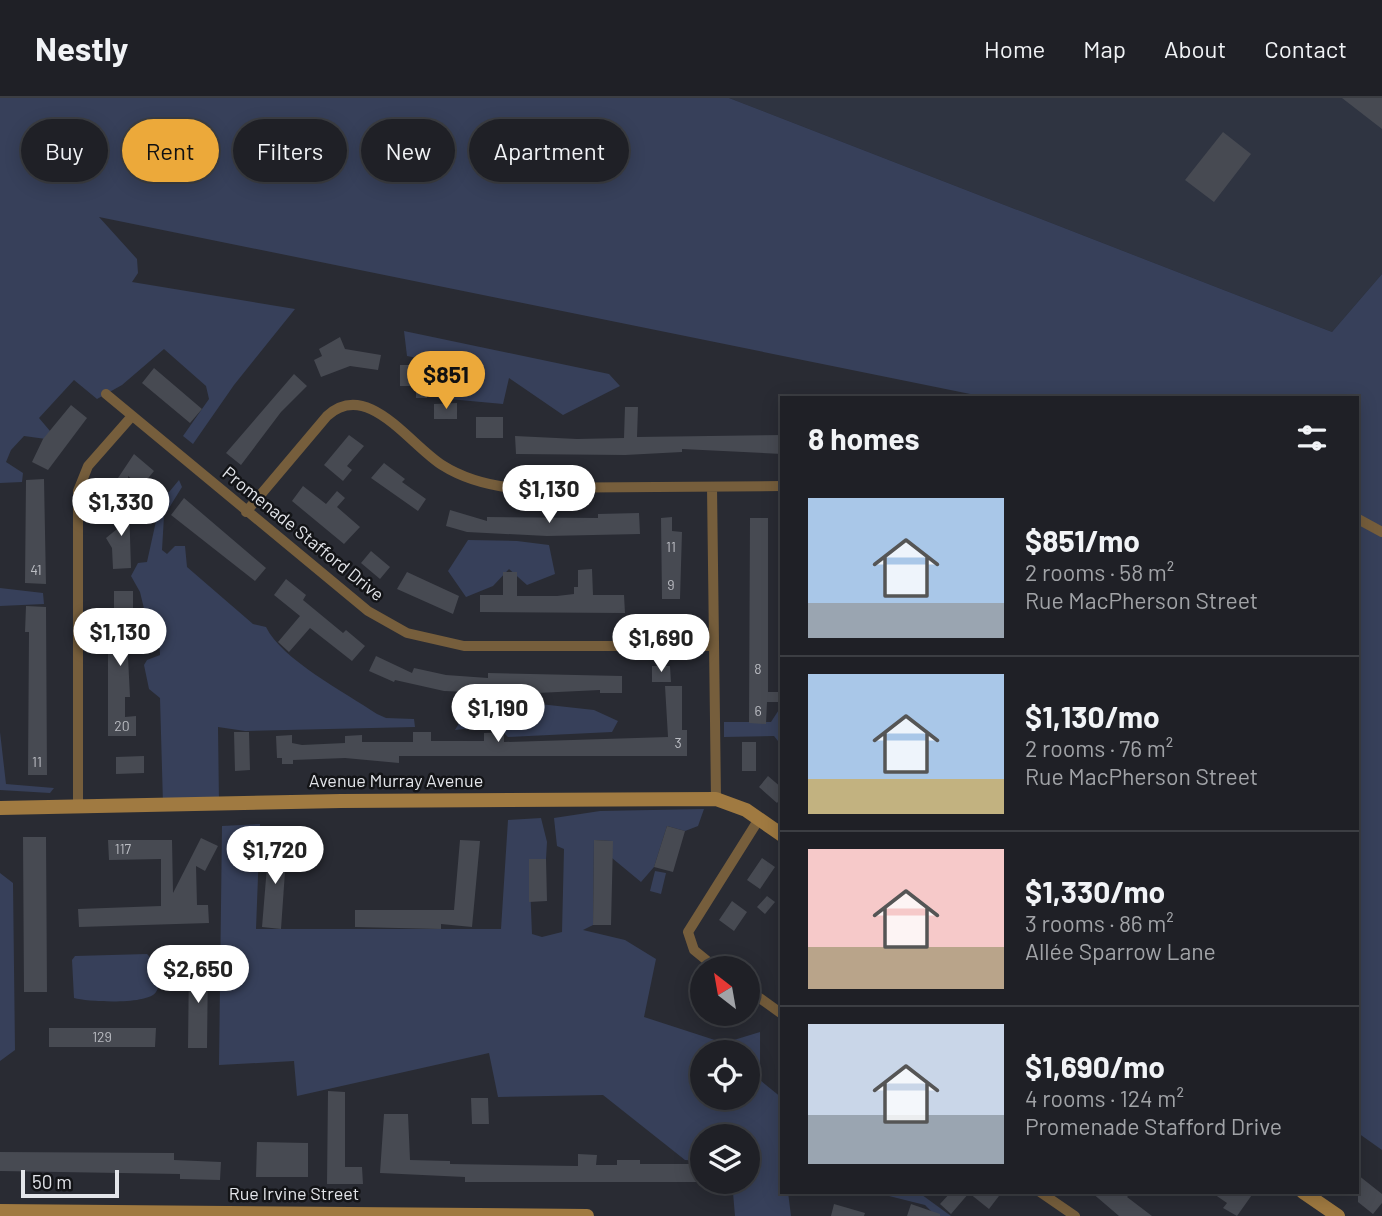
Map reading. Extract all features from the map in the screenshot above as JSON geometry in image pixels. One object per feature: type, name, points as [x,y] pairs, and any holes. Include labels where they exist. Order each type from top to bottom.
[{"type":"street","name":"Promenade Stafford Drive","points":[[106,394],[368,611],[407,633],[435,642],[480,647],[714,646]]},
{"type":"street","points":[[246,512],[327,416],[344,404],[354,402],[373,409],[442,465],[486,485],[513,488],[780,486]]},
{"type":"street","points":[[78,807],[78,491],[88,466],[132,416]]},
{"type":"street","points":[[712,486],[716,799]]},
{"type":"street","points":[[1359,520],[1382,531]]},
{"type":"street","name":"Avenue Murray Avenue","points":[[0,808],[341,801],[716,799],[732,803],[780,834]]},
{"type":"street","points":[[701,956],[694,950],[688,932],[759,819]]},
{"type":"street","points":[[760,998],[780,1013]]},
{"type":"street","points":[[1043,1194],[1075,1216]]},
{"type":"street","points":[[1306,1194],[1339,1216]]},
{"type":"street","name":"Rue Irvine Street","points":[[0,1211],[587,1216]]},
{"type":"shaded area","points":[[0,98],[729,98],[1332,332],[1382,274],[1382,1150],[1359,1134],[1359,396],[980,396],[99,217],[137,259],[138,273],[132,282],[295,309],[234,385],[193,444],[183,436],[209,399],[206,386],[164,349],[122,385],[97,399],[74,380],[39,418],[50,431],[46,439],[24,436],[11,450],[6,462],[23,473],[22,482],[0,483]]},
{"type":"shaded area","points":[[729,98],[1382,98],[1382,274],[1332,332]]},
{"type":"shaded area","points":[[404,331],[609,374],[620,386],[563,415],[509,378],[503,404],[438,398],[433,361],[407,356]]},
{"type":"shaded area","points":[[179,480],[182,487],[164,516],[162,550],[167,554],[175,546],[185,546],[187,567],[253,624],[266,627],[285,651],[300,663],[377,714],[386,718],[414,719],[415,727],[245,731],[218,727],[219,803],[163,804],[160,698],[149,689],[144,665],[147,660],[160,655],[159,631],[156,624],[147,621],[140,592],[131,576],[138,563],[147,562],[160,503]]},
{"type":"shaded area","points":[[468,540],[549,545],[555,574],[527,585],[509,569],[493,586],[466,597],[448,571]]},
{"type":"shaded area","points":[[0,588],[43,593],[44,604],[0,606]]},
{"type":"shaded area","points":[[475,697],[594,710],[618,721],[612,732],[508,737],[496,725],[455,730]]},
{"type":"shaded area","points":[[780,708],[780,744],[774,736],[724,737],[724,722],[771,722]]},
{"type":"shaded area","points":[[0,732],[6,784],[54,788],[50,793],[0,790]]},
{"type":"shaded area","points":[[704,809],[698,826],[685,831],[667,826],[654,867],[641,882],[612,858],[612,841],[594,840],[593,925],[583,930],[625,940],[656,959],[644,1017],[715,1040],[690,1040],[690,1110],[760,1110],[760,1080],[780,1096],[780,1194],[788,1194],[791,1216],[735,1216],[733,1194],[760,1194],[760,1124],[690,1124],[690,1160],[685,1160],[603,1095],[498,1097],[489,1053],[297,1096],[294,1061],[219,1065],[222,826],[260,824],[256,929],[501,929],[508,820],[541,818],[547,842],[546,859],[529,860],[532,934],[542,937],[562,932],[564,849],[557,846],[554,818],[600,811]]},
{"type":"shaded area","points":[[655,871],[666,873],[661,894],[650,891]]},
{"type":"shaded area","points":[[0,873],[13,883],[15,1050],[0,1061]]},
{"type":"shaded area","points":[[147,954],[158,965],[158,986],[151,996],[130,1001],[74,998],[72,960],[75,956]]},
{"type":"shaded area","points":[[760,1032],[760,1040],[734,1040]]},
{"type":"shaded area","points":[[881,1194],[921,1194],[951,1216],[936,1216],[925,1205]]},
{"type":"building","points":[[1342,98],[1382,98],[1382,129]]},
{"type":"building","points":[[1223,132],[1251,154],[1214,202],[1185,180]]},
{"type":"building","points":[[340,337],[345,349],[381,355],[378,370],[350,366],[321,377],[314,360],[322,356],[319,349]]},
{"type":"building","points":[[426,357],[427,398],[416,398],[416,386],[400,386],[400,365],[414,365],[414,358]]},
{"type":"building","points":[[154,368],[202,409],[190,423],[142,383]]},
{"type":"building","points":[[294,374],[307,386],[281,412],[241,465],[226,453]]},
{"type":"building","points":[[465,378],[465,395],[453,395],[453,379]]},
{"type":"building","points":[[457,403],[457,419],[434,419],[434,404]]},
{"type":"building","points":[[71,405],[87,418],[48,470],[32,462],[43,439]]},
{"type":"building","points":[[625,407],[638,407],[637,437],[780,435],[780,454],[682,449],[682,452],[625,455],[516,454],[515,436],[624,438]]},
{"type":"building","points":[[476,417],[503,417],[503,438],[476,438]]},
{"type":"building","points":[[349,435],[364,446],[347,466],[352,470],[343,481],[324,465]]},
{"type":"building","points":[[134,454],[154,471],[141,487],[128,476],[128,491],[116,481]]},
{"type":"building","points":[[384,463],[405,479],[402,482],[426,499],[418,511],[371,478]]},
{"type":"building","points":[[44,479],[46,584],[25,583],[26,480]]},
{"type":"building","points":[[303,486],[326,504],[337,491],[345,498],[337,507],[360,527],[344,544],[292,501]]},
{"type":"building","points":[[184,498],[266,568],[255,581],[171,515]]},
{"type":"building","points":[[129,505],[131,568],[113,569],[112,548],[106,538],[128,520],[109,520],[109,506]]},
{"type":"building","points":[[450,510],[487,521],[487,517],[598,518],[598,514],[639,513],[640,534],[547,536],[467,532],[446,526]]},
{"type":"building","points":[[672,517],[672,531],[682,532],[680,599],[662,599],[661,518]]},
{"type":"building","points":[[750,518],[768,518],[768,692],[780,692],[780,702],[767,702],[766,724],[749,723]]},
{"type":"building","points":[[371,551],[390,567],[380,579],[361,563]]},
{"type":"building","points":[[592,569],[593,595],[624,595],[625,613],[480,612],[480,595],[503,595],[503,572],[517,572],[517,596],[557,596],[574,594],[574,587],[578,587],[578,570]]},
{"type":"building","points":[[407,572],[459,596],[453,614],[397,589]]},
{"type":"building","points":[[286,579],[306,595],[303,600],[343,633],[346,630],[365,646],[352,661],[310,628],[289,652],[278,642],[300,616],[274,595]]},
{"type":"building","points":[[114,591],[133,591],[133,617],[126,617],[130,697],[125,697],[125,717],[136,716],[136,736],[108,736],[108,630],[114,630]]},
{"type":"building","points":[[26,606],[46,607],[47,775],[28,775],[29,632],[25,632]]},
{"type":"building","points":[[376,656],[412,673],[414,668],[446,675],[488,678],[488,673],[622,676],[622,693],[600,693],[600,690],[516,694],[444,691],[395,680],[394,682],[369,671]]},
{"type":"building","points":[[652,666],[670,666],[671,682],[652,682]]},
{"type":"building","points":[[665,686],[682,686],[682,730],[687,730],[687,756],[399,756],[399,763],[345,758],[293,760],[293,764],[282,764],[282,758],[277,758],[276,736],[292,735],[292,743],[302,745],[345,743],[345,736],[362,735],[362,742],[413,742],[413,732],[431,732],[431,741],[484,741],[484,733],[504,732],[504,742],[668,737]]},
{"type":"building","points":[[234,732],[249,732],[250,770],[235,771]]},
{"type":"building","points":[[742,742],[756,742],[756,771],[742,771]]},
{"type":"building","points":[[144,756],[144,773],[116,774],[116,757]]},
{"type":"building","points":[[768,776],[780,786],[780,799],[777,803],[759,787]]},
{"type":"building","points":[[667,826],[685,831],[673,872],[654,867]]},
{"type":"building","points":[[23,837],[46,837],[47,992],[24,992]]},
{"type":"building","points":[[201,838],[218,846],[205,871],[196,866],[197,905],[208,905],[209,923],[79,927],[78,909],[161,906],[161,859],[109,860],[108,840],[172,840],[173,893]]},
{"type":"building","points":[[460,840],[480,841],[472,927],[441,924],[441,929],[355,927],[355,910],[454,910]]},
{"type":"building","points":[[594,840],[613,841],[611,925],[593,925]]},
{"type":"building","points":[[269,842],[287,843],[281,929],[262,927]]},
{"type":"building","points":[[762,858],[775,867],[760,889],[747,880]]},
{"type":"building","points":[[529,859],[546,859],[547,901],[529,902]]},
{"type":"building","points":[[767,896],[775,902],[765,914],[757,907]]},
{"type":"building","points":[[732,901],[747,912],[734,931],[719,920]]},
{"type":"building","points":[[189,962],[208,962],[207,1048],[188,1048]]},
{"type":"building","points":[[49,1028],[156,1028],[155,1047],[49,1047]]},
{"type":"building","points":[[328,1091],[345,1092],[345,1167],[362,1167],[363,1184],[327,1184]]},
{"type":"building","points":[[471,1098],[488,1098],[489,1124],[472,1124]]},
{"type":"building","points":[[384,1114],[408,1114],[410,1160],[450,1161],[450,1164],[578,1166],[578,1154],[597,1155],[596,1165],[617,1165],[617,1160],[640,1160],[640,1164],[690,1164],[690,1182],[465,1182],[465,1177],[380,1173]]},
{"type":"building","points":[[257,1142],[308,1143],[308,1177],[256,1177]]},
{"type":"building","points":[[0,1152],[174,1153],[174,1160],[221,1162],[220,1180],[180,1179],[180,1174],[0,1171]]},
{"type":"building","points":[[1359,1176],[1382,1194],[1382,1203],[1373,1214],[1358,1202]]},
{"type":"building","points":[[949,1194],[968,1194],[951,1214],[940,1204]]},
{"type":"building","points":[[970,1194],[1000,1194],[989,1209]]},
{"type":"building","points":[[1093,1194],[1130,1194],[1127,1197],[1152,1216],[1119,1216]]},
{"type":"building","points":[[1214,1194],[1253,1194],[1237,1216],[1223,1208],[1227,1203]]},
{"type":"building","points":[[834,1204],[865,1213],[864,1216],[831,1216]]},
{"type":"building","points":[[911,1204],[940,1214],[940,1216],[907,1216]]}]
